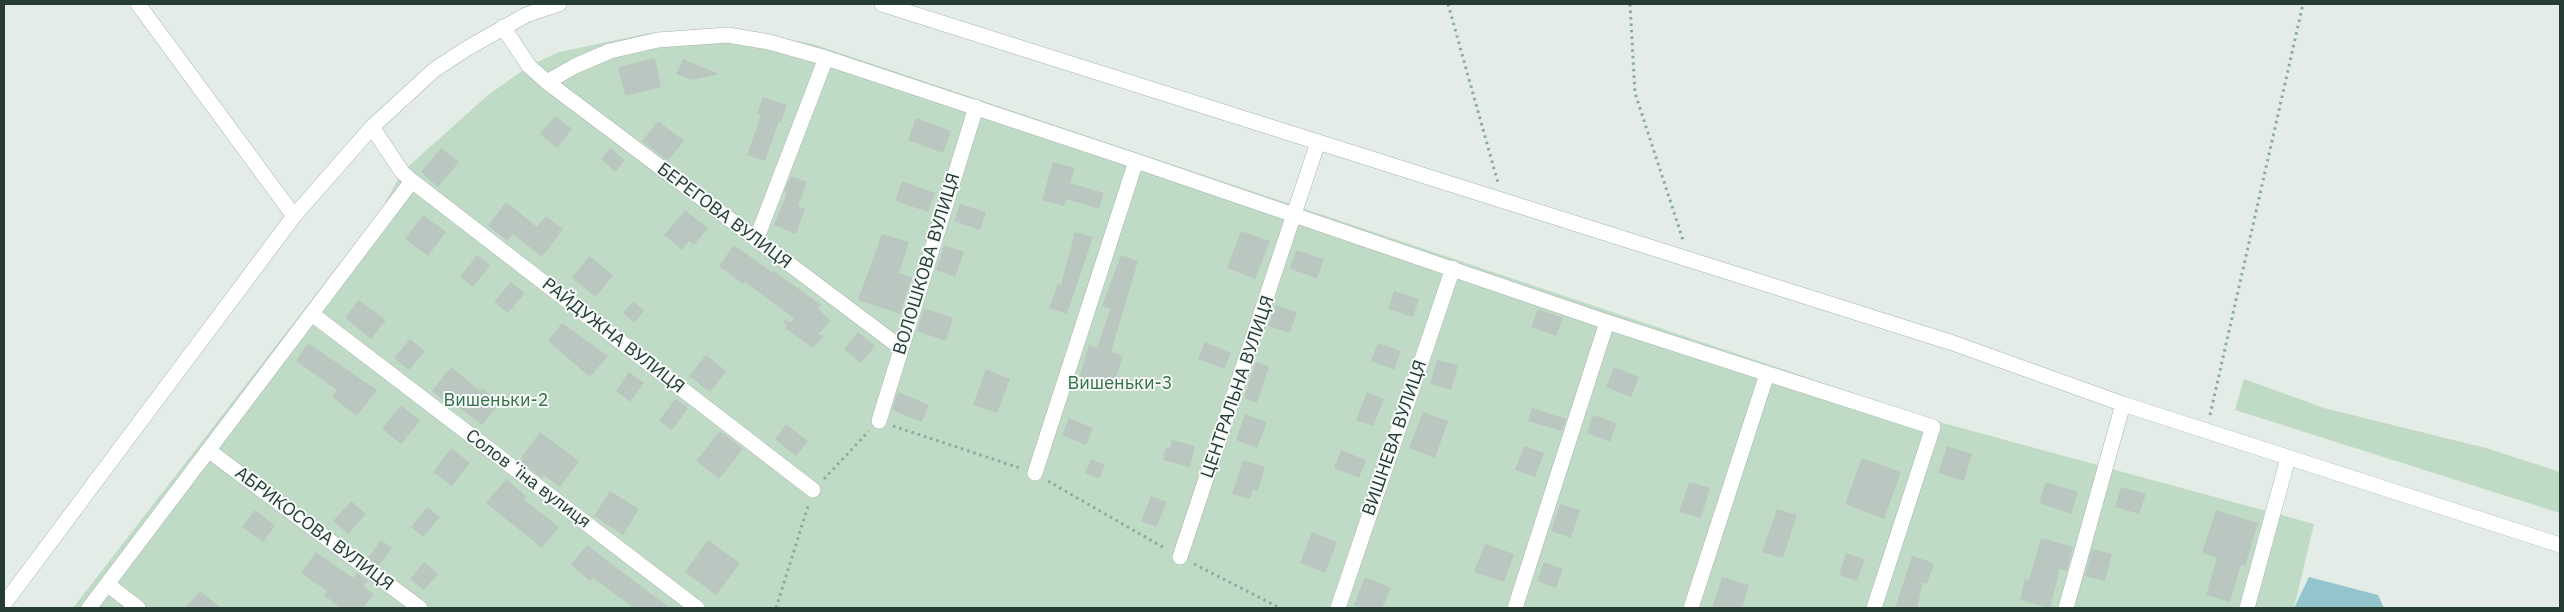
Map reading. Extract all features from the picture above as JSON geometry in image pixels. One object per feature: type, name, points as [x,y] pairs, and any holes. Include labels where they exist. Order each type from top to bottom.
[{"type":"street","points":[[138,4],[294,216]]},
{"type":"street","points":[[4,604],[294,216],[372,126],[434,70],[503,27],[526,15],[559,4]]},
{"type":"street","points":[[882,4],[1953,344],[2123,404],[2560,545]]},
{"type":"street","name":"БЕРЕГОВА ВУЛИЦЯ","points":[[503,27],[528,66],[547,82],[901,348]]},
{"type":"street","points":[[547,82],[574,66],[610,51],[658,40],[728,35],[769,42],[826,58],[976,107],[1607,322],[1933,427],[1874,608]]},
{"type":"street","points":[[756,240],[826,58]]},
{"type":"street","name":"ВОЛОШКОВА ВУЛИЦЯ","points":[[878,422],[976,107]]},
{"type":"street","name":"РАЙДУЖНА ВУЛИЦЯ","points":[[372,126],[402,172],[412,181],[813,490]]},
{"type":"street","name":"ЦЕНТРАЛЬНА ВУЛИЦЯ","points":[[1180,558],[1318,142]]},
{"type":"street","points":[[1034,473],[1136,160]]},
{"type":"street","points":[[89,608],[412,181]]},
{"type":"street","name":"ВИШНЕВА ВУЛИЦЯ","points":[[1338,608],[1453,268]]},
{"type":"street","name":"Соловʼїна вулиця","points":[[312,314],[697,608]]},
{"type":"street","points":[[1515,608],[1607,322]]},
{"type":"street","points":[[1691,608],[1767,374]]},
{"type":"street","points":[[2066,608],[2123,404]]},
{"type":"street","name":"АБРИКОСОВА ВУЛИЦЯ","points":[[208,450],[420,608]]},
{"type":"street","points":[[2247,608],[2288,458]]},
{"type":"street","points":[[107,584],[138,608]]},
{"type":"path","points":[[1448,4],[1502,201]]},
{"type":"path","points":[[1630,4],[1635,93],[1689,260]]},
{"type":"path","points":[[2207,430],[2303,4]]},
{"type":"path","points":[[776,608],[813,490],[878,422],[1034,473],[1180,558],[1280,608]]},
{"type":"green space","name":"Вишеньки-3","points":[[729,28],[813,44],[1943,423],[2314,524],[2294,608],[73,608],[381,210],[402,172],[488,95],[529,66],[559,52],[650,33]]},
{"type":"green space","points":[[2244,379],[2324,408],[2486,448],[2560,472],[2560,513],[2235,410]]},
{"type":"water","points":[[2309,577],[2378,595],[2384,608],[2294,608]]},
{"type":"building","points":[[655,58],[661,87],[625,96],[618,67]]},
{"type":"building","points":[[683,59],[719,74],[692,80],[676,74]]},
{"type":"building","points":[[763,97],[787,105],[781,122],[779,121],[765,161],[747,155],[761,115],[757,114]]},
{"type":"building","points":[[555,116],[572,129],[557,148],[540,134]]},
{"type":"building","points":[[916,118],[951,131],[943,153],[908,140]]},
{"type":"building","points":[[658,121],[684,141],[668,161],[642,141]]},
{"type":"building","points":[[441,148],[459,162],[438,187],[421,172]]},
{"type":"building","points":[[610,148],[625,160],[615,172],[601,159]]},
{"type":"building","points":[[1053,162],[1075,168],[1070,183],[1104,193],[1099,209],[1066,199],[1064,206],[1042,200]]},
{"type":"building","points":[[791,176],[807,182],[798,206],[805,209],[796,234],[774,225],[787,193],[784,192]]},
{"type":"building","points":[[902,181],[935,193],[928,212],[895,201]]},
{"type":"building","points":[[506,202],[537,227],[546,216],[563,229],[542,257],[513,234],[507,241],[488,226]]},
{"type":"building","points":[[960,204],[986,212],[980,230],[954,221]]},
{"type":"building","points":[[685,210],[708,228],[694,245],[689,241],[682,250],[664,235]]},
{"type":"building","points":[[423,215],[446,232],[428,256],[405,239]]},
{"type":"building","points":[[1241,231],[1270,241],[1255,279],[1227,268]]},
{"type":"building","points":[[1075,232],[1093,237],[1067,314],[1049,308],[1058,284],[1061,285]]},
{"type":"building","points":[[882,234],[909,242],[899,273],[912,277],[900,314],[858,300]]},
{"type":"building","points":[[734,245],[821,305],[818,309],[831,321],[818,334],[824,336],[813,348],[785,328],[787,326],[783,322],[785,320],[791,322],[794,318],[745,282],[743,284],[719,266]]},
{"type":"building","points":[[944,245],[964,252],[955,277],[936,270]]},
{"type":"building","points":[[1296,250],[1324,259],[1317,278],[1290,269]]},
{"type":"building","points":[[477,255],[490,265],[473,287],[460,277]]},
{"type":"building","points":[[1121,255],[1138,261],[1111,352],[1123,356],[1112,389],[1079,378],[1089,345],[1097,348],[1110,309],[1102,306]]},
{"type":"building","points":[[589,256],[613,275],[596,297],[572,278]]},
{"type":"building","points":[[511,282],[525,293],[508,313],[494,302]]},
{"type":"building","points":[[1394,291],[1419,299],[1413,317],[1388,309]]},
{"type":"building","points":[[359,300],[386,320],[371,339],[345,318]]},
{"type":"building","points":[[633,301],[644,311],[634,323],[623,313]]},
{"type":"building","points":[[1276,305],[1297,312],[1290,333],[1268,326]]},
{"type":"building","points":[[924,308],[953,318],[946,341],[917,331]]},
{"type":"building","points":[[1538,309],[1563,318],[1556,336],[1531,327]]},
{"type":"building","points":[[562,323],[608,356],[590,377],[548,341]]},
{"type":"building","points":[[858,332],[875,346],[861,363],[844,349]]},
{"type":"building","points":[[410,339],[425,351],[409,370],[394,358]]},
{"type":"building","points":[[1205,342],[1231,353],[1224,369],[1198,359]]},
{"type":"building","points":[[308,343],[377,390],[357,416],[332,397],[337,390],[296,361]]},
{"type":"building","points":[[1378,343],[1401,351],[1394,370],[1371,361]]},
{"type":"building","points":[[706,355],[726,371],[710,392],[689,376]]},
{"type":"building","points":[[1437,360],[1458,365],[1451,390],[1430,384]]},
{"type":"building","points":[[1256,362],[1269,366],[1257,403],[1244,398]]},
{"type":"building","points":[[451,367],[480,391],[482,388],[500,403],[482,425],[452,402],[449,405],[432,391]]},
{"type":"building","points":[[1614,367],[1639,377],[1631,397],[1606,387]]},
{"type":"building","points":[[986,369],[1010,379],[997,413],[973,405]]},
{"type":"building","points":[[629,372],[644,383],[630,402],[616,391]]},
{"type":"building","points":[[898,392],[929,405],[922,422],[892,410]]},
{"type":"building","points":[[1367,392],[1384,399],[1373,426],[1356,420]]},
{"type":"building","points":[[675,399],[688,408],[672,430],[659,421]]},
{"type":"building","points":[[401,405],[420,421],[401,444],[382,429]]},
{"type":"building","points":[[1532,408],[1566,419],[1562,431],[1528,421]]},
{"type":"building","points":[[1423,412],[1448,421],[1435,458],[1409,448]]},
{"type":"building","points":[[1245,414],[1267,422],[1257,448],[1236,440]]},
{"type":"building","points":[[1593,415],[1617,423],[1610,442],[1587,433]]},
{"type":"building","points":[[1069,418],[1093,428],[1086,445],[1062,435]]},
{"type":"building","points":[[786,424],[808,441],[796,456],[775,439]]},
{"type":"building","points":[[720,431],[743,449],[719,479],[696,461]]},
{"type":"building","points":[[540,432],[579,461],[560,487],[544,475],[542,478],[521,462],[523,459],[521,458]]},
{"type":"building","points":[[1172,440],[1195,446],[1190,467],[1163,460],[1166,447],[1170,448]]},
{"type":"building","points":[[1524,446],[1544,453],[1535,477],[1515,470]]},
{"type":"building","points":[[1947,446],[1972,454],[1964,481],[1938,473]]},
{"type":"building","points":[[451,448],[470,463],[452,486],[433,472]]},
{"type":"building","points":[[1341,450],[1366,460],[1359,478],[1334,468]]},
{"type":"building","points":[[1862,458],[1901,472],[1884,519],[1845,504]]},
{"type":"building","points":[[1091,459],[1105,465],[1099,479],[1085,473]]},
{"type":"building","points":[[1243,460],[1265,467],[1258,491],[1253,490],[1250,499],[1232,494]]},
{"type":"building","points":[[506,479],[526,496],[523,499],[559,527],[542,548],[486,503]]},
{"type":"building","points":[[1689,482],[1710,488],[1701,518],[1679,512]]},
{"type":"building","points":[[2046,482],[2078,492],[2071,514],[2039,503]]},
{"type":"building","points":[[2121,487],[2146,494],[2139,514],[2115,507]]},
{"type":"building","points":[[610,491],[639,509],[623,535],[594,516]]},
{"type":"building","points":[[1151,496],[1167,502],[1156,527],[1141,521]]},
{"type":"building","points":[[351,501],[366,514],[348,534],[333,521]]},
{"type":"building","points":[[1560,504],[1580,510],[1571,538],[1551,531]]},
{"type":"building","points":[[427,507],[440,517],[423,537],[411,527]]},
{"type":"building","points":[[1777,509],[1797,515],[1783,558],[1762,552]]},
{"type":"building","points":[[255,510],[275,526],[263,542],[242,527]]},
{"type":"building","points":[[2216,510],[2258,523],[2245,566],[2241,565],[2230,602],[2206,595],[2217,558],[2202,553]]},
{"type":"building","points":[[1312,532],[1337,542],[1325,573],[1300,563]]},
{"type":"building","points":[[2041,538],[2073,547],[2067,571],[2060,569],[2050,608],[2020,600],[2025,579],[2029,580]]},
{"type":"building","points":[[381,540],[392,548],[379,566],[368,558]]},
{"type":"building","points":[[708,540],[740,563],[716,595],[685,572]]},
{"type":"building","points":[[1485,544],[1514,554],[1504,582],[1474,572]]},
{"type":"building","points":[[587,545],[670,608],[634,608],[593,578],[590,581],[571,565]]},
{"type":"building","points":[[2092,549],[2112,554],[2105,581],[2085,576]]},
{"type":"building","points":[[316,552],[353,578],[357,573],[368,581],[363,586],[374,594],[363,608],[341,608],[324,595],[327,591],[301,573]]},
{"type":"building","points":[[1846,553],[1865,559],[1857,581],[1839,575]]},
{"type":"building","points":[[1912,556],[1934,563],[1927,584],[1923,582],[1917,608],[1895,608]]},
{"type":"building","points":[[424,562],[438,574],[424,590],[410,579]]},
{"type":"building","points":[[1544,562],[1563,569],[1556,588],[1537,581]]},
{"type":"building","points":[[1365,577],[1391,588],[1382,608],[1362,608],[1354,605]]},
{"type":"building","points":[[1722,577],[1749,585],[1742,608],[1712,608]]},
{"type":"building","points":[[200,591],[221,608],[185,608]]},
{"type":"park label","name":"Вишеньки-2","points":[[496,401]]}]
